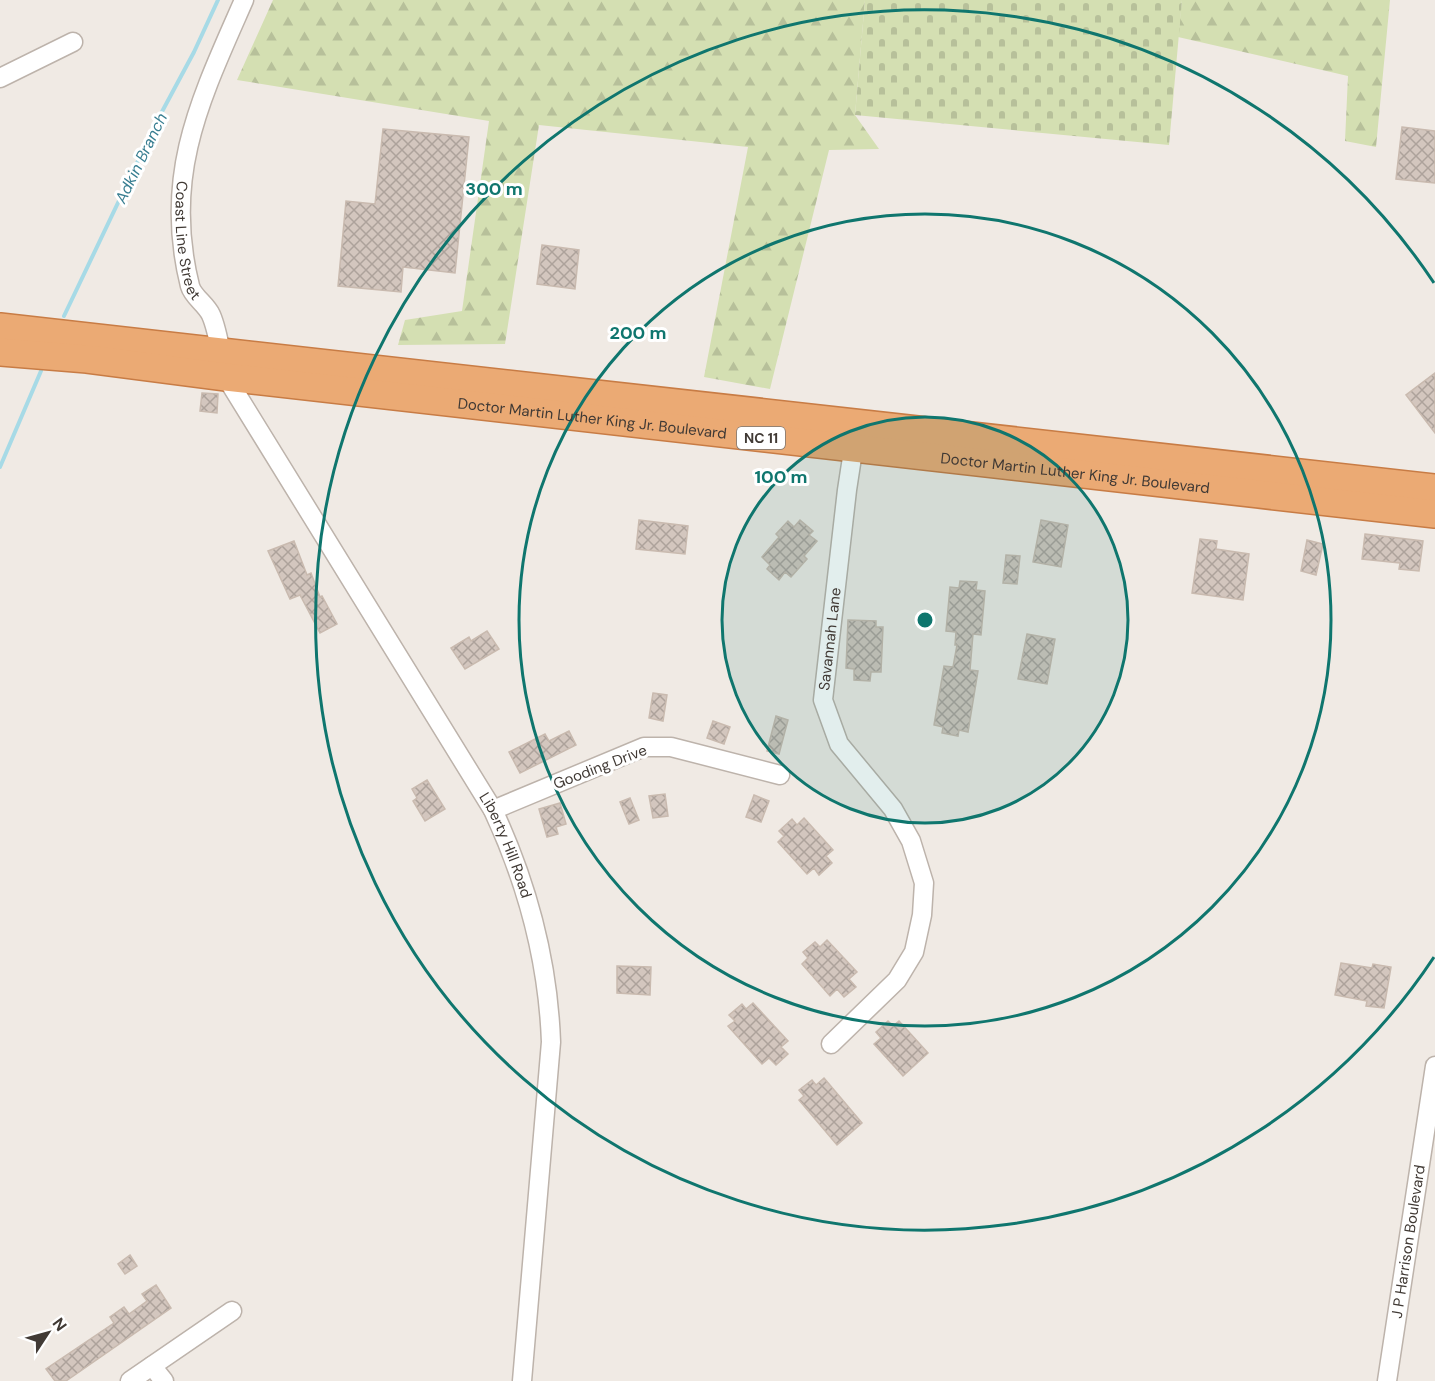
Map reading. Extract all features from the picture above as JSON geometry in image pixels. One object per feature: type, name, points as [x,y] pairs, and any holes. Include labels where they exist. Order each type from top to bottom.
[{"type":"highway","name":"Doctor Martin Luther King Jr. Boulevard","points":[[0,327],[220,351],[1435,514]]},
{"type":"highway","name":"Doctor Martin Luther King Jr. Boulevard","points":[[0,352],[87,359],[226,377],[1435,488]]},
{"type":"street","name":"Coast Line Street","points":[[226,377],[211,314],[190,289],[181,238],[180,201],[182,169],[192,124],[244,0]]},
{"type":"street","points":[[0,78],[73,42]]},
{"type":"street","name":"Liberty Hill Road","points":[[226,377],[494,810],[507,839],[534,918],[544,962],[550,1023],[549,1078],[522,1381]]},
{"type":"street","name":"Savannah Lane","points":[[831,1044],[897,980],[914,952],[922,915],[924,883],[911,841],[893,809],[838,744],[823,700],[847,490],[856,436]]},
{"type":"street","name":"Gooding Drive","points":[[494,810],[644,747],[671,747],[780,775]]},
{"type":"street","name":"J P Harrison Boulevard","points":[[1387,1381],[1435,1066]]},
{"type":"street","points":[[130,1381],[232,1311]]},
{"type":"street","points":[[152,1366],[164,1381]]},
{"type":"green space","points":[[273,0],[865,0],[855,115],[879,149],[829,150],[770,389],[704,377],[748,147],[539,125],[505,344],[398,345],[405,320],[462,311],[489,121],[237,80]]},
{"type":"green space","points":[[865,0],[1182,0],[1169,145],[855,115]]},
{"type":"green space","points":[[1182,0],[1390,0],[1376,147],[1345,141],[1348,76],[1178,37]]},
{"type":"building","points":[[1402,127],[1435,131],[1435,183],[1396,179]]},
{"type":"building","points":[[383,129],[469,137],[455,273],[403,267],[401,292],[338,286],[346,201],[375,204]]},
{"type":"building","points":[[542,245],[579,250],[575,289],[537,284]]},
{"type":"building","points":[[1435,373],[1435,433],[1406,395]]},
{"type":"building","points":[[202,393],[218,394],[217,413],[200,411]]},
{"type":"building","points":[[639,520],[688,526],[685,554],[636,549]]},
{"type":"building","points":[[800,520],[813,531],[809,535],[817,541],[804,556],[807,559],[791,577],[785,572],[779,580],[767,569],[770,565],[762,557],[779,537],[776,534],[788,521],[794,527]]},
{"type":"building","points":[[1041,520],[1068,525],[1061,567],[1033,562]]},
{"type":"building","points":[[1365,534],[1423,541],[1419,571],[1399,569],[1400,563],[1362,559]]},
{"type":"building","points":[[1200,539],[1217,541],[1216,549],[1249,554],[1243,600],[1192,593]]},
{"type":"building","points":[[1307,540],[1323,544],[1316,575],[1301,571]]},
{"type":"building","points":[[294,541],[307,575],[311,573],[320,597],[322,596],[337,624],[320,633],[300,595],[290,599],[268,551]]},
{"type":"building","points":[[1006,555],[1020,556],[1017,584],[1003,583]]},
{"type":"building","points":[[960,581],[977,582],[976,590],[985,591],[981,635],[973,634],[970,670],[978,671],[968,732],[959,730],[958,736],[942,733],[943,727],[934,725],[944,666],[953,667],[957,645],[955,645],[956,632],[946,631],[950,587],[959,588]]},
{"type":"building","points":[[848,620],[876,621],[876,627],[883,627],[881,672],[871,672],[870,681],[854,680],[854,669],[846,668]]},
{"type":"building","points":[[487,631],[499,649],[465,669],[451,648],[469,637],[471,641]]},
{"type":"building","points":[[1027,634],[1055,639],[1047,684],[1018,679]]},
{"type":"building","points":[[653,693],[667,695],[663,721],[649,718]]},
{"type":"building","points":[[776,716],[788,720],[779,754],[767,751]]},
{"type":"building","points":[[713,721],[730,727],[724,744],[707,738]]},
{"type":"building","points":[[569,731],[576,745],[520,773],[509,752],[545,734],[549,741]]},
{"type":"building","points":[[427,780],[445,809],[425,821],[413,801],[417,798],[412,789]]},
{"type":"building","points":[[665,794],[668,816],[653,818],[649,796]]},
{"type":"building","points":[[754,795],[769,801],[761,822],[746,817]]},
{"type":"building","points":[[630,798],[639,820],[629,824],[620,802]]},
{"type":"building","points":[[560,803],[566,824],[556,827],[558,834],[547,837],[539,809]]},
{"type":"building","points":[[804,818],[833,850],[826,856],[832,863],[819,875],[814,868],[807,874],[778,842],[784,836],[779,831],[792,819],[797,825]]},
{"type":"building","points":[[827,940],[857,972],[849,979],[856,987],[844,997],[837,989],[830,996],[802,964],[808,958],[803,952],[815,942],[820,947]]},
{"type":"building","points":[[1341,963],[1372,968],[1373,964],[1391,967],[1384,1008],[1366,1006],[1367,1001],[1335,995]]},
{"type":"building","points":[[617,966],[651,967],[650,995],[617,993]]},
{"type":"building","points":[[753,1003],[788,1041],[781,1047],[788,1054],[776,1065],[769,1058],[762,1064],[728,1026],[735,1021],[729,1015],[742,1004],[746,1009]]},
{"type":"building","points":[[888,1021],[893,1026],[899,1021],[928,1053],[903,1076],[874,1044],[881,1038],[876,1032]]},
{"type":"building","points":[[824,1078],[862,1123],[837,1145],[799,1100],[804,1096],[799,1090],[812,1080],[816,1085]]},
{"type":"building","points":[[130,1255],[137,1266],[125,1274],[118,1264]]},
{"type":"building","points":[[156,1285],[171,1308],[66,1381],[55,1381],[46,1369],[114,1323],[110,1317],[124,1307],[129,1314],[147,1301],[142,1294]]},
{"type":"waterway","name":"Adkin Branch","points":[[64,316],[157,121],[194,52],[218,0]]},
{"type":"waterway","name":"Adkin Branch","points":[[0,467],[41,371]]}]
